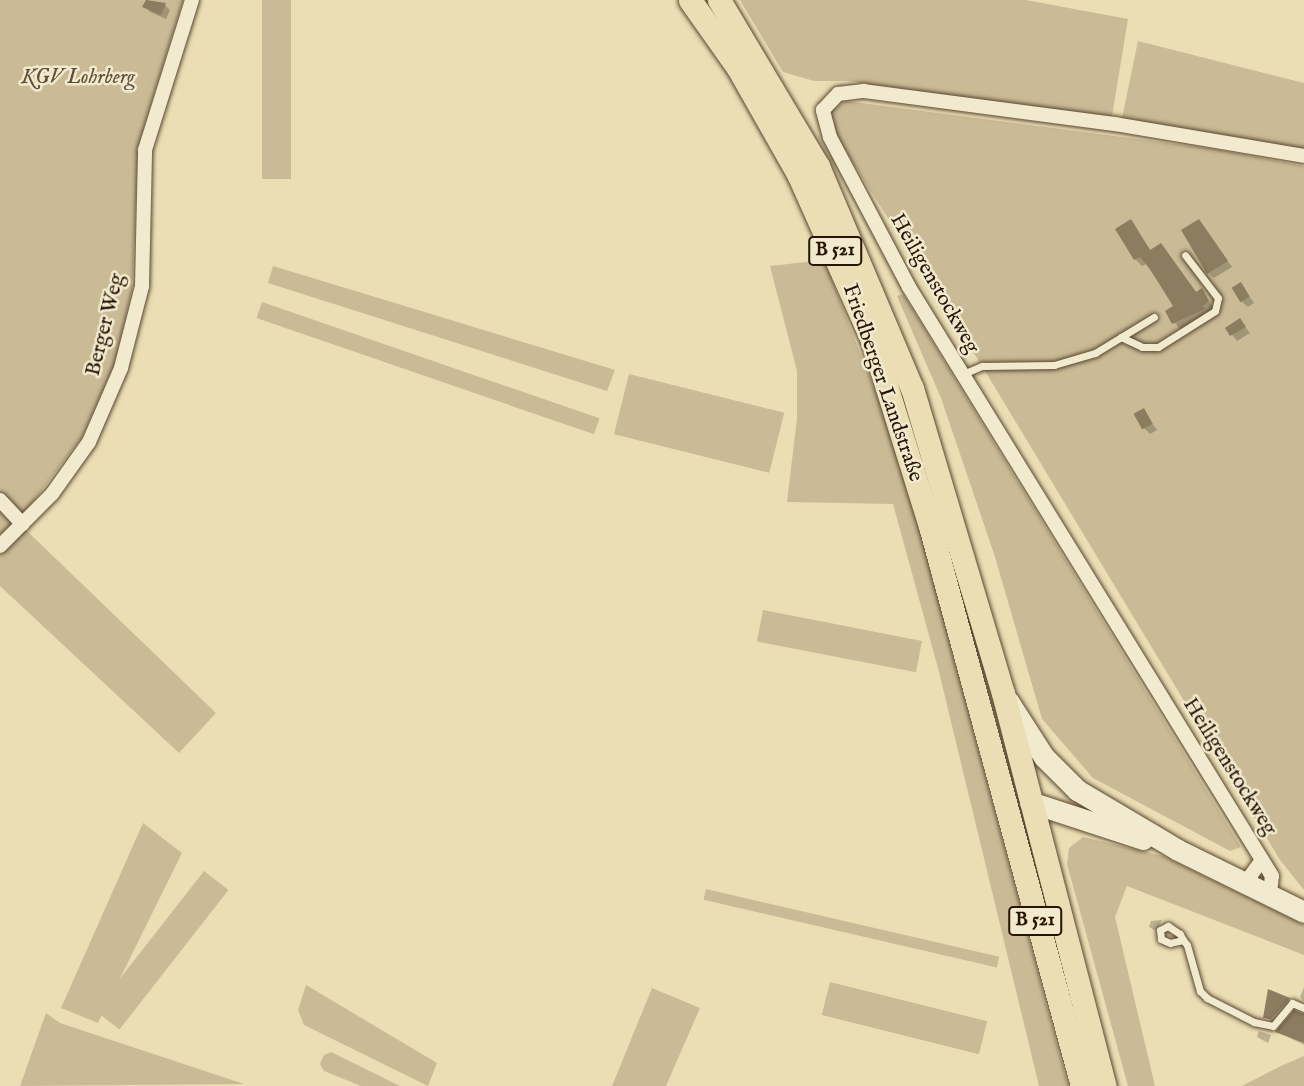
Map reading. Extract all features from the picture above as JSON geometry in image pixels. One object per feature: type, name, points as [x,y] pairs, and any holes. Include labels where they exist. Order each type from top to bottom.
[{"type":"main road","name":"Friedberger Landstraße","points":[[690,0],[769,121],[825,229],[867,328],[930,526],[990,756]]},
{"type":"main road","name":"Friedberger Landstraße","points":[[719,0],[818,166],[888,325],[1003,693],[1030,802]]},
{"type":"main road","points":[[990,756],[1011,786],[1030,802]]},
{"type":"main road","name":"B 521","points":[[990,756],[1082,1086]]},
{"type":"main road","name":"B 521","points":[[1030,802],[1104,1086]]},
{"type":"street","name":"Berger Weg","points":[[0,545],[52,494],[89,442],[121,368],[142,286],[145,150],[192,0]]},
{"type":"street","name":"Heiligenstockweg","points":[[1270,894],[1272,876],[908,287],[830,137],[822,110],[838,94],[864,91],[1115,124],[1304,156]]},
{"type":"street","points":[[0,500],[22,524]]},
{"type":"street","name":"Friedberger Landstraße","points":[[1003,693],[1060,775],[1096,802],[1178,850],[1304,912]]},
{"type":"street","name":"Friedberger Landstraße","points":[[1030,802],[1178,850]]},
{"type":"street","points":[[1246,883],[1262,860]]},
{"type":"lane","points":[[1121,337],[1142,346],[1158,347],[1215,312],[1218,298],[1185,255]]},
{"type":"lane","points":[[963,375],[982,366],[1054,365],[1094,353],[1154,317]]},
{"type":"lane","points":[[1183,940],[1200,991],[1208,998],[1254,1022],[1273,1026],[1292,1003],[1304,1008]]},
{"type":"green space","name":"KGV Lohrberg","points":[[0,0],[183,0],[138,147],[132,290],[114,366],[82,437],[28,508],[0,535]]},
{"type":"green space","points":[[262,0],[291,0],[291,179],[262,179]]},
{"type":"green space","points":[[740,0],[1026,0],[1128,19],[1112,116],[1024,108],[848,81],[814,81],[783,72]]},
{"type":"green space","points":[[1138,41],[1304,83],[1304,149],[1122,118]]},
{"type":"green space","points":[[846,101],[1214,149],[1304,166],[1304,890],[1280,860],[982,366],[832,130],[832,110]]},
{"type":"green space","points":[[824,260],[892,435],[912,502],[1068,1086],[1039,1086],[939,672],[893,504],[787,502],[797,418],[797,371],[770,266]]},
{"type":"green space","points":[[273,266],[615,370],[607,391],[268,283]]},
{"type":"green space","points":[[903,294],[1241,847],[1230,851],[1093,778],[1042,719],[995,557],[941,398],[897,296]]},
{"type":"green space","points":[[262,302],[600,418],[594,434],[256,318]]},
{"type":"green space","points":[[629,374],[784,413],[769,473],[614,434]]},
{"type":"green space","points":[[26,530],[216,713],[179,753],[0,586],[0,555]]},
{"type":"green space","points":[[763,610],[922,641],[916,672],[757,641]]},
{"type":"green space","points":[[143,823],[182,853],[98,1023],[61,1008]]},
{"type":"green space","points":[[1083,837],[1163,856],[1304,925],[1304,955],[1127,886],[1115,917],[1155,1086],[1128,1086],[1067,864],[1069,848]]},
{"type":"green space","points":[[204,871],[228,890],[119,1030],[95,1010]]},
{"type":"green space","points":[[706,889],[999,957],[997,967],[704,900]]},
{"type":"green space","points":[[830,982],[987,1021],[979,1054],[822,1015]]},
{"type":"green space","points":[[306,985],[437,1063],[428,1086],[304,1025],[298,1010]]},
{"type":"green space","points":[[652,988],[700,1008],[666,1086],[612,1086]]},
{"type":"green space","points":[[46,1013],[60,1023],[244,1084],[20,1086]]},
{"type":"green space","points":[[331,1052],[400,1086],[361,1086],[324,1071],[320,1064],[324,1055]]},
{"type":"green space","points":[[1304,1056],[1304,1086],[1242,1086],[1281,1066]]},
{"type":"building","points":[[146,0],[166,3],[161,15],[142,7]]},
{"type":"building","points":[[1131,219],[1150,250],[1161,243],[1196,292],[1202,288],[1209,301],[1203,306],[1205,309],[1172,324],[1165,311],[1173,306],[1150,269],[1140,257],[1134,260],[1115,229]]},
{"type":"building","points":[[1199,219],[1228,261],[1207,274],[1181,230]]},
{"type":"building","points":[[1241,282],[1250,297],[1240,302],[1232,288]]},
{"type":"building","points":[[1240,318],[1246,327],[1230,336],[1225,328]]},
{"type":"building","points":[[1144,408],[1153,424],[1142,430],[1134,414]]},
{"type":"building","points":[[1268,989],[1290,998],[1271,1019],[1263,1018]]},
{"type":"building","points":[[1294,1010],[1304,1014],[1304,1043],[1275,1032]]}]
